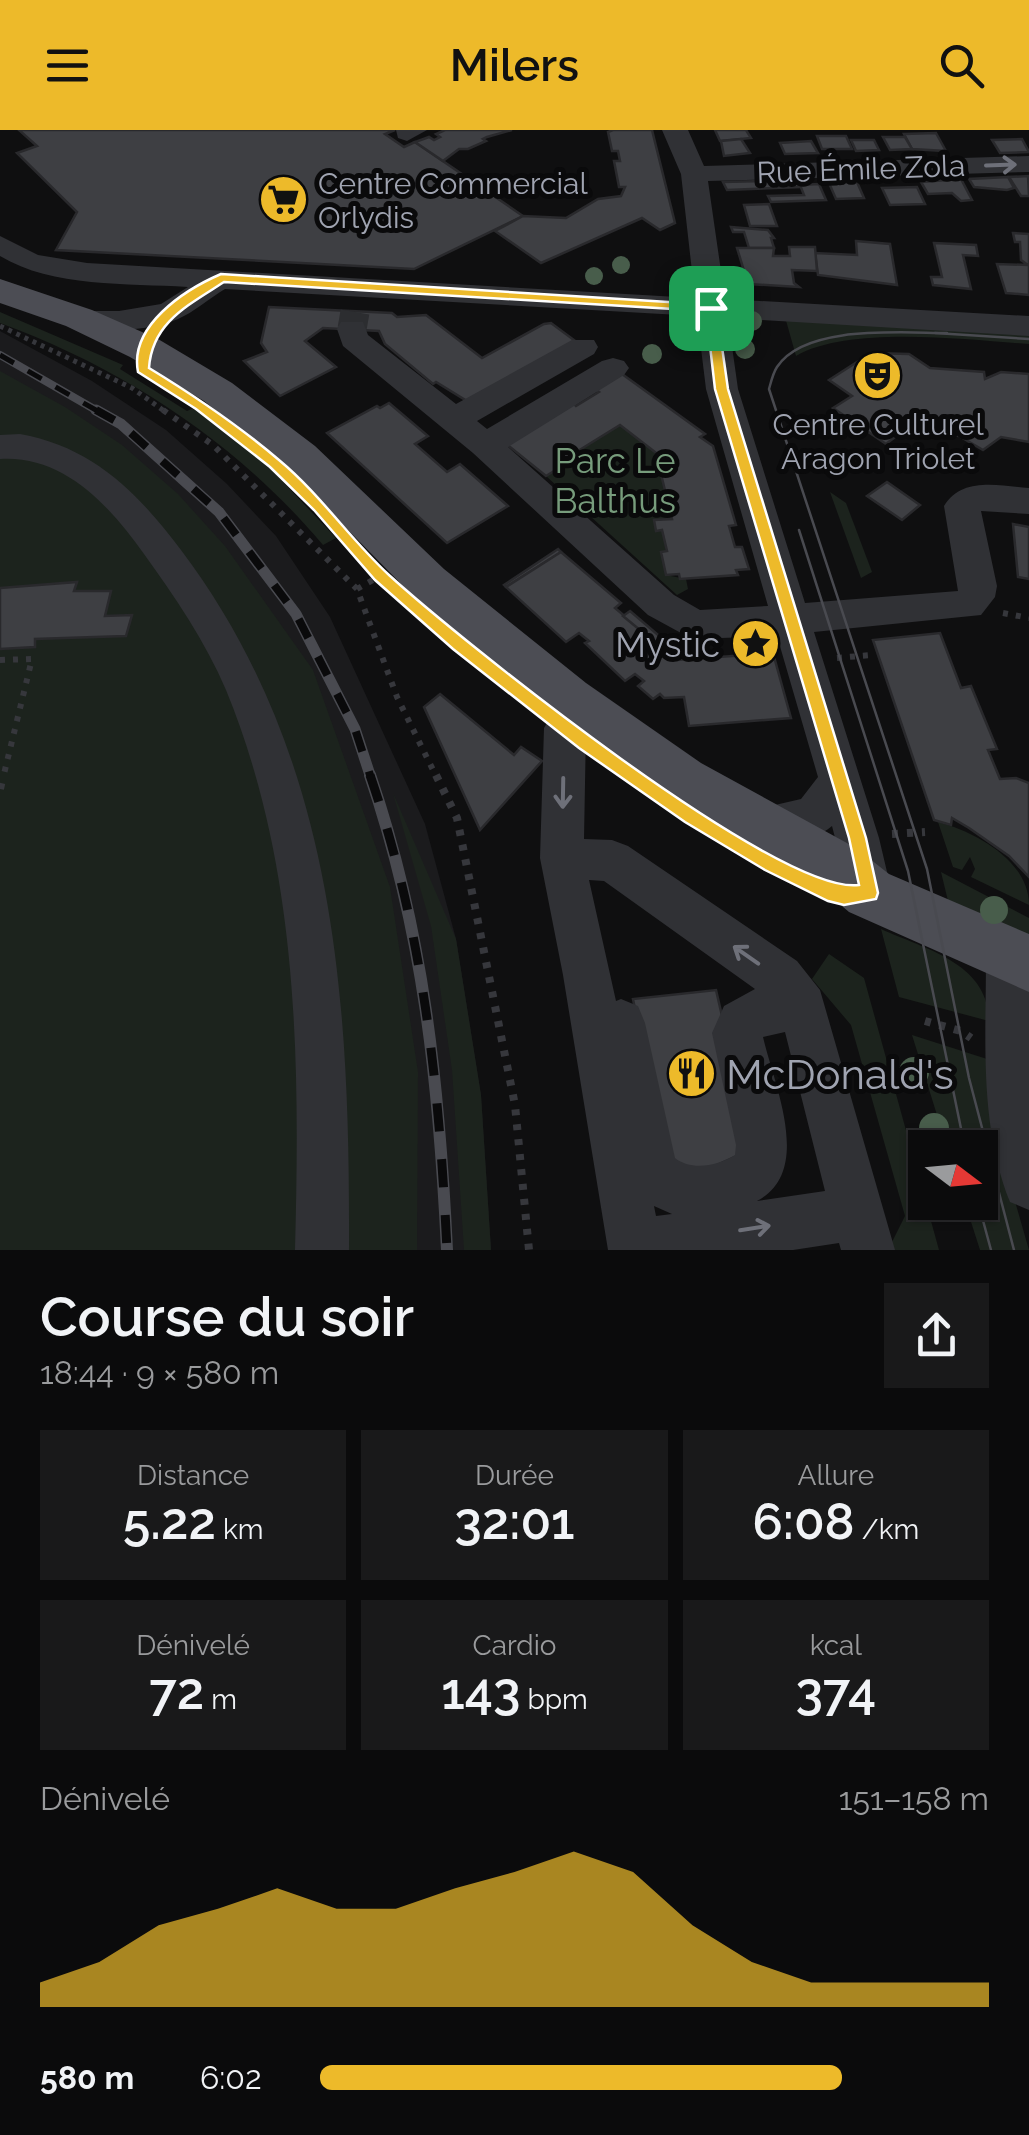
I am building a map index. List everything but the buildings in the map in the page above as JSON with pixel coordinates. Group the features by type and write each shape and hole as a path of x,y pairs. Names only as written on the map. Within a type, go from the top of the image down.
{"main road":[{"path":"0,290 156,348 300,456 428,582 568,698 682,779 836,866 869,893 1023,969"},
{"path":"0,308 70,334 156,348 201,406 319,506 369,583 692,816 828,892 844,896 869,893"}],"street":[{"path":"674,130 694,174 722,389 840,781 869,893"},
{"name":"Rue Émile Zola","path":"694,174 1029,164"},
{"path":"0,244 30,262 62,270 266,281 357,309 542,296 1029,326"},
{"path":"156,348 221,278"},
{"path":"156,348 164,349 165,340 178,322 218,295 266,281"},
{"path":"357,309 354,339 484,445 678,618 709,626 968,605 976,598 978,586 962,506 975,497 1029,501"},
{"path":"454,420 583,347"},
{"path":"484,445 613,368"},
{"path":"0,447 13,444 89,471 126,506 176,564 207,611 263,726 286,796 307,898 322,1017 322,1250"},
{"path":"562,858 612,861 780,978 803,1007 863,1231 634,1246 587,975 562,858 565,728"},
{"path":"764,825 813,817 840,781"},
{"path":"1023,969 1012,1102 1029,1183"},
{"path":"587,975 620,1019 652,1172 663,1187 685,1193 743,1184 759,1169 762,1146 737,1032 741,1022 756,1010 803,1007"}],"path":[{"path":"0,326 132,388 213,445 369,583 398,697 457,818 515,1105 529,1250"},
{"path":"1004,613 1029,618"},
{"path":"831,660 870,655"},
{"path":"0,660 32,659 0,788"},
{"path":"886,836 925,832"},
{"path":"926,1021 961,1031 972,1039"}],"shaded area":[{"path":"0,331 92,381 166,430 227,484 276,536 330,617 425,824 456,939 481,1095 491,1250 363,1250 0,373"}],"green space":[{"path":"0,312 123,365 120,369 187,411 194,408 269,467 336,538 323,545 254,474 176,413 91,363 0,323"},
{"path":"785,317 1029,332 1029,344 877,338 819,346 796,356"},
{"path":"0,371 122,445 178,494 225,546 313,670 390,887 418,1072 417,1250 0,1250"},
{"name":"Parc Le Balthus","path":"620,425 664,459 658,463 672,519 654,521 656,530 662,530 667,551 661,552 666,575 686,579 688,589 677,595 546,476"},
{"path":"830,492 846,503 872,572 861,578"},
{"path":"393,793 456,939 481,1095 491,1250 464,1250 452,1070 431,926"},
{"path":"938,822 968,833 998,851 1020,875 1029,905 971,877 975,869 970,857 962,870 953,867"},
{"path":"941,872 1029,918 1029,937 948,901"},
{"path":"881,929 935,952 967,972 986,1001 989,1021 899,997"},
{"path":"829,954 864,978 908,1138 908,1220 931,1220 939,1250 888,1250 905,1216 851,1025 812,979"},
{"path":"912,1035 987,1059 997,1130 942,1130"},
{"path":"998,1135 1029,1250 980,1250 970,1220 998,1220"}],"tunnel":[{"path":"352,329 355,312"}],"tram line":[{"path":"947,333 881,332 831,337 790,353 777,367 769,389 927,869 969,1078 1014,1250"},
{"path":"935,333 1029,339"},
{"path":"799,530 908,871 961,1130"},
{"path":"983,1220 991,1250"}],"railway":[{"path":"0,355 101,413"},
{"path":"96,410 121,424 219,512 296,614 355,729 371,778"},
{"path":"370,775 404,893 426,1010 447,1250"}],"place":[{"name":"Centre Commercial Orlydis","path":"283,200"},
{"name":"Centre Culturel Aragon Triolet","path":"878,375"},
{"name":"Mystic","path":"755,644"},
{"name":"McDonald's","path":"691,1074"}],"route":[{"path":"221,278 711,308 722,389 858,838 869,893 844,896 828,892 772,864 692,816 585,742 459,645 380,576 319,506 244,438 182,392 143,369 142,362 148,338 169,312 221,278"}]}
